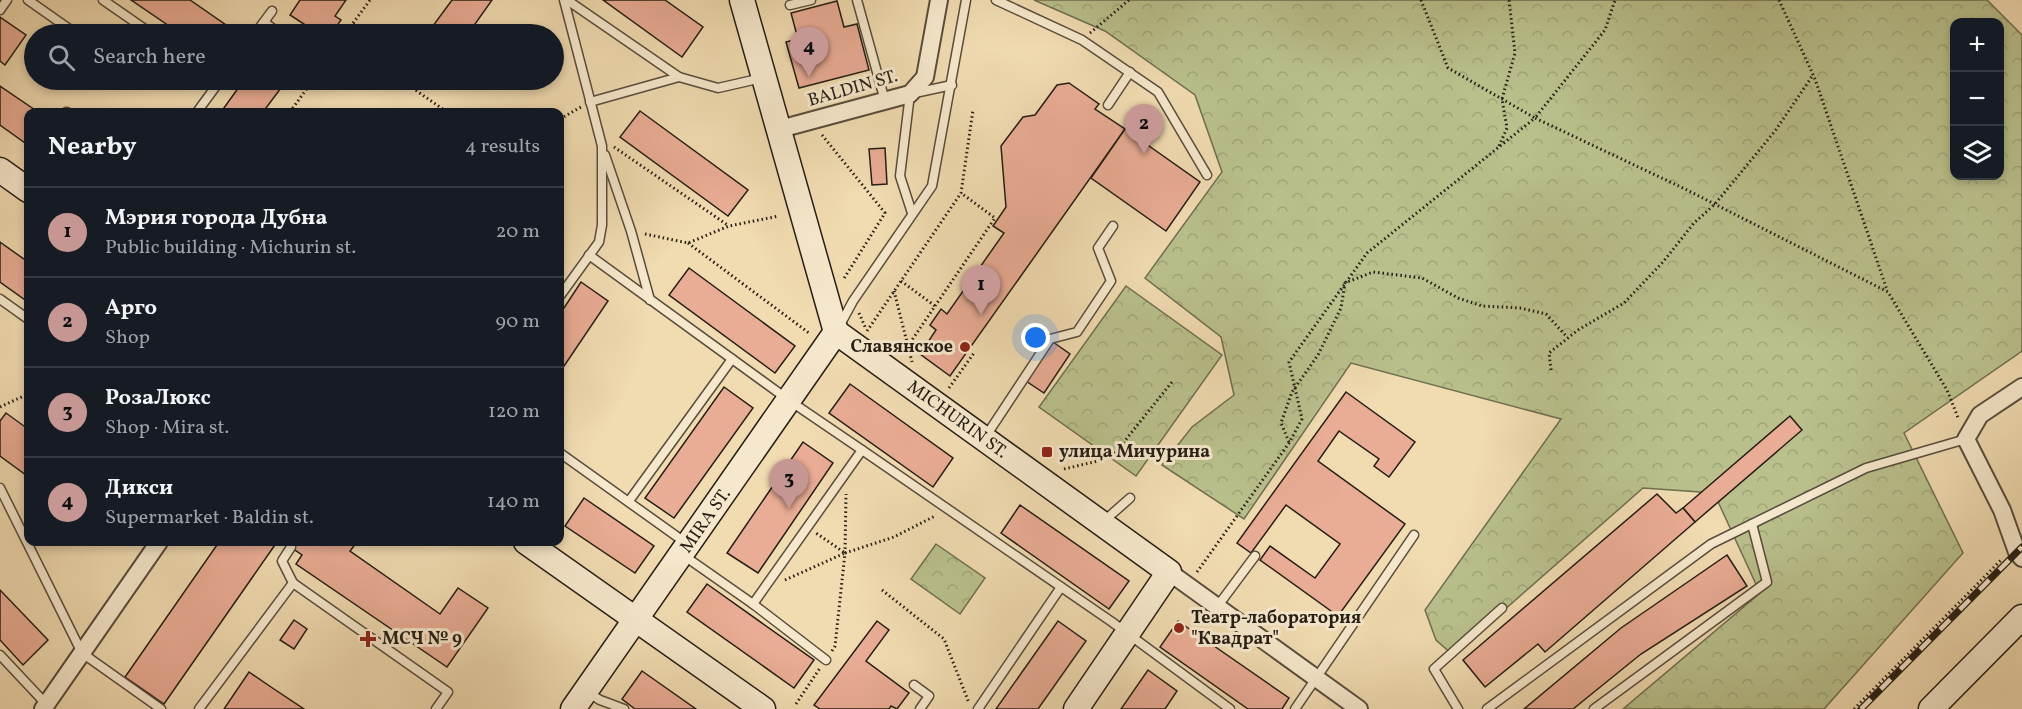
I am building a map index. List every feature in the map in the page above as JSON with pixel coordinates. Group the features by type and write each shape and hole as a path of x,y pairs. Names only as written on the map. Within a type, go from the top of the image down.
{"street":[{"path":"742,0 837,332"},
{"name":"BALDIN ST.","path":"780,129 910,94 925,77 939,0"},
{"path":"0,170 24,185"},
{"name":"MIRA ST.","path":"580,700 837,332"},
{"name":"MICHURIN ST.","path":"837,332 1357,709"},
{"path":"2019,555 2002,510 1966,439 1980,415 2022,387"},
{"path":"44,707 156,546"},
{"path":"532,546 763,709"},
{"path":"1076,709 1128,634 1178,579"},
{"path":"1931,709 2022,616"}],"lane":[{"path":"0,10 7,0"},
{"path":"28,0 62,24"},
{"path":"103,0 138,24"},
{"path":"565,0 679,77 718,88 765,77"},
{"path":"565,0 602,146 631,231 650,300"},
{"path":"790,5 811,0"},
{"path":"857,0 885,101"},
{"path":"837,332 853,301 932,186 966,0"},
{"path":"996,0 1082,40 1158,92 1207,175"},
{"path":"267,24 264,22 272,11"},
{"path":"1108,105 1130,72"},
{"path":"590,102 679,77"},
{"path":"912,213 900,176 910,94 952,85"},
{"path":"200,108 212,90"},
{"path":"564,290 599,242 602,225 602,146"},
{"path":"984,439 1050,339 1077,332 1111,281 1098,248 1113,226"},
{"path":"589,255 790,401 1061,587 1230,709"},
{"path":"0,299 24,316"},
{"path":"629,501 732,359"},
{"path":"1487,709 1711,544 1866,468 1966,439"},
{"path":"753,604 862,450"},
{"path":"564,456 629,501 686,550 826,660"},
{"path":"0,488 24,536"},
{"path":"1101,524 1130,498"},
{"path":"1594,709 1767,582 1752,524"},
{"path":"1295,709 1314,678 1414,535"},
{"path":"29,546 82,653 161,709"},
{"path":"291,547 282,561 293,583 448,692 436,709"},
{"path":"1217,607 1255,556"},
{"path":"199,709 293,583"},
{"path":"978,709 1061,587"},
{"path":"1458,709 1434,669 1502,608"},
{"path":"0,655 44,707"},
{"path":"914,685 929,696 920,709"},
{"path":"580,700 600,700 624,709"}],"path":[{"path":"353,24 370,0"},
{"path":"1082,40 1129,0"},
{"path":"1422,0 1448,68 1535,118 1715,204 1888,292"},
{"path":"1498,149 1507,128 1502,99 1515,53 1509,0"},
{"path":"1178,579 1289,443 1302,420 1293,390 1289,362 1366,254 1535,118 1605,30 1615,0"},
{"path":"1779,0 1813,75 1888,292 1947,390 1966,439"},
{"path":"1551,370 1550,353 1567,337 1624,303 1663,262 1694,223 1715,204 1775,131 1813,75"},
{"path":"293,108 306,90"},
{"path":"415,90 441,108"},
{"path":"564,118 590,102"},
{"path":"819,132 885,213 843,279 867,331 961,193 973,110"},
{"path":"602,146 617,148 729,226"},
{"path":"908,346 995,218 961,193"},
{"path":"688,243 729,226 779,216"},
{"path":"631,231 688,243 809,333"},
{"path":"1345,283 1373,272 1422,278 1458,298 1482,306 1520,308 1546,314 1567,337"},
{"path":"901,281 935,306"},
{"path":"1289,443 1281,423 1293,390 1318,355 1341,308 1345,283"},
{"path":"894,291 912,363"},
{"path":"949,388 974,352"},
{"path":"1064,469 1111,458 1172,382"},
{"path":"0,407 24,396"},
{"path":"796,704 835,646 845,553 847,470"},
{"path":"763,591 845,553 894,537 948,509"},
{"path":"807,526 845,553"},
{"path":"1854,709 2004,557 2019,555"},
{"path":"882,590 944,639 971,709"}],"green space":[{"path":"1034,0 1987,0 2022,35 2022,351 1904,433 1963,553 1824,709 1623,709 1760,593 1714,493 1643,488 1453,655 1436,640 1425,610 1561,419 1351,363 1244,519 1162,465 1192,427 1234,395 1221,337 1145,278 1222,172 1195,95 1105,31"},
{"path":"1126,286 1222,355 1136,476 1039,407"},
{"path":"936,544 985,578 960,614 911,579"}],"building":[{"path":"131,0 190,0 225,24 166,24"},
{"path":"300,0 346,0 335,16 341,20 338,24 304,24 290,15"},
{"path":"452,0 492,0 475,24 434,24"},
{"path":"603,0 665,0 703,27 682,57"},
{"path":"837,1 844,27 857,24 869,70 799,88 786,42 798,39 791,13"},
{"path":"0,17 24,34 24,38 5,65 0,61"},
{"path":"1069,83 1099,104 1095,109 1125,129 950,376 920,354 936,330 930,325 941,309 947,314 1004,233 993,226 1006,207 1001,146 1023,117 1035,115 1057,85"},
{"path":"0,86 32,108 24,108 24,142 0,125"},
{"path":"237,90 280,90 266,108 224,108"},
{"path":"640,111 748,190 728,216 620,137"},
{"path":"1125,129 1200,182 1166,231 1091,178"},
{"path":"885,148 887,184 872,185 869,149"},
{"path":"0,242 24,259 24,299 0,282"},
{"path":"689,268 795,346 775,373 669,295"},
{"path":"581,282 608,301 564,366 564,308"},
{"path":"1053,342 1070,354 1044,393 1026,381"},
{"path":"850,384 953,458 933,487 829,413"},
{"path":"724,387 753,408 674,518 645,498"},
{"path":"1346,392 1415,442 1389,477 1374,466 1379,459 1339,431 1318,461 1405,524 1338,616 1260,560 1270,546 1315,578 1340,544 1286,505 1251,553 1237,543"},
{"path":"6,413 24,426 24,474 0,456 0,421"},
{"path":"1790,416 1802,430 1695,522 1683,508"},
{"path":"803,442 833,463 758,573 727,553"},
{"path":"1657,494 1676,513 1683,508 1695,522 1545,652 1538,644 1485,687 1463,660"},
{"path":"584,498 654,546 635,573 565,526"},
{"path":"1020,505 1129,581 1109,609 1001,533"},
{"path":"216,546 274,546 164,704 125,677"},
{"path":"289,546 354,546 350,551 440,614 458,588 488,608 447,667 296,564 302,555"},
{"path":"1727,555 1747,586 1641,654 1573,709 1524,709 1621,628"},
{"path":"707,584 814,660 794,688 687,612"},
{"path":"0,590 48,640 23,665 0,640"},
{"path":"294,620 307,629 294,649 280,640"},
{"path":"877,621 889,630 866,661 909,693 897,709 891,706 889,709 820,709 814,705"},
{"path":"1058,621 1086,641 1038,709 996,709"},
{"path":"1178,621 1289,698 1282,709 1248,709 1160,647"},
{"path":"1148,670 1177,691 1165,709 1121,709"},
{"path":"642,671 696,709 635,709 622,699"},
{"path":"249,672 271,687 304,709 224,709"}],"railway":[{"path":"1861,709 2022,547"}],"place":[{"name":"Дикси","path":"809,77"},
{"name":"Арго","path":"1144,154"},
{"name":"Мэрия города Дубна","path":"981,315"},
{"name":"Славянское","path":"965,347"},
{"name":"улица Мичурина","path":"1047,452"},
{"name":"РозаЛюкс","path":"789,509"},
{"name":"Театр-лаборатория \"Квадрат\"","path":"1179,628"},
{"name":"МСЧ № 9","path":"368,639"}]}
